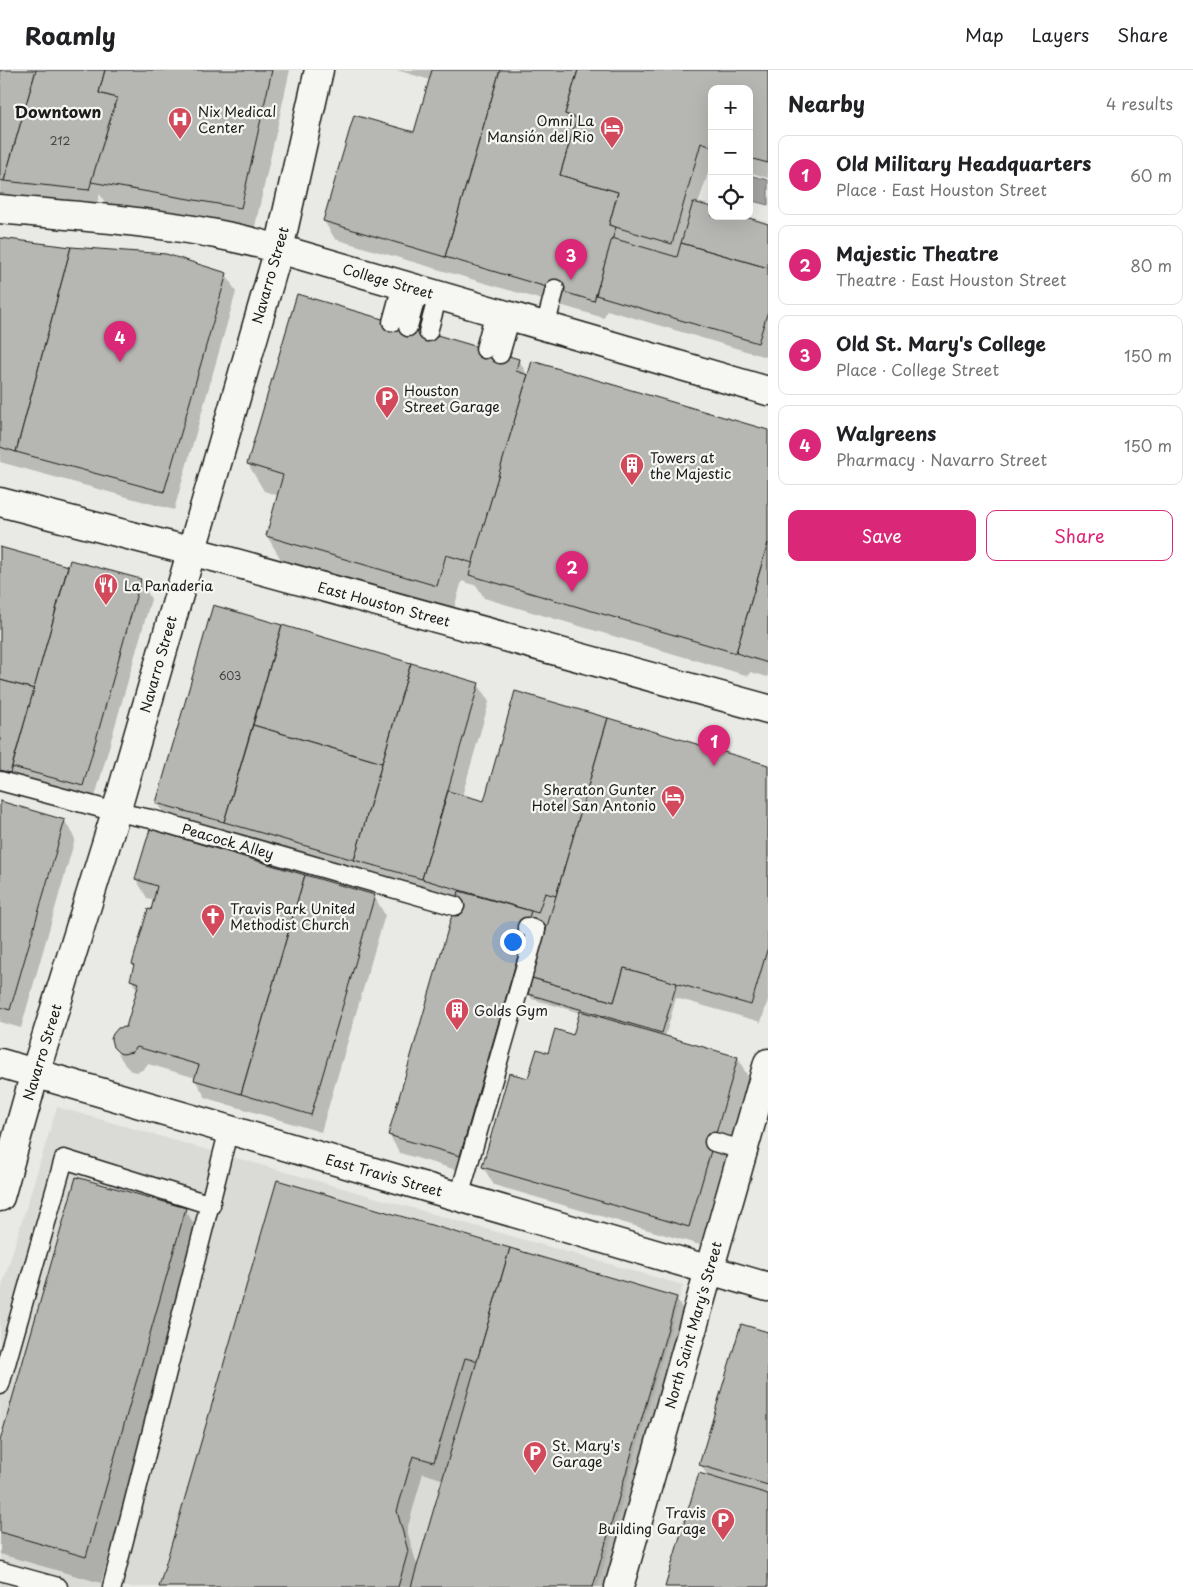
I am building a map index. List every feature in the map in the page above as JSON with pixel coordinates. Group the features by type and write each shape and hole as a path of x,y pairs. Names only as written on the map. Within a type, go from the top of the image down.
{"main road":[{"name":"Navarro Street","path":"0,1197 35,1073 116,812 278,248 318,70"},
{"name":"College Street","path":"0,208 159,225 216,234 278,248 768,391"},
{"name":"East Houston Street","path":"0,502 191,551 768,709"},
{"name":"East Travis Street","path":"0,1063 768,1288"},
{"name":"North Saint Mary's Street","path":"619,1587 768,1063"}],"lane":[{"path":"545,327 555,289"},
{"path":"400,324 420,290"},
{"path":"420,290 428,332"},
{"path":"492,351 503,314"},
{"name":"Peacock Alley","path":"0,781 116,812 151,819 454,906"},
{"path":"460,1197 531,928"},
{"path":"112,1587 229,1129"},
{"path":"714,1142 743,1150"},
{"path":"0,1385 64,1160 211,1205"},
{"path":"0,1571 58,1587"}],"shaded area":[{"path":"753,176 768,180 768,205 753,201"},
{"path":"57,1107 683,1285 598,1587 0,1587 0,1293"}],"building":[{"path":"0,70 36,70 4,181 0,180"},
{"path":"36,70 105,70 99,93 117,98 89,190 4,181"},
{"name":"Nix Medical Center","path":"105,70 272,70 241,208 91,182 117,98 99,93"},
{"path":"432,70 500,70 445,257 323,221 354,115 414,132"},
{"path":"500,70 578,70 565,114 577,118 560,175 618,192 609,225 616,227 594,301 445,257"},
{"path":"578,70 768,70 768,163 753,159 753,85 708,85 708,146 701,143 672,244 609,225 618,192 560,175 577,118 565,114"},
{"path":"693,202 708,206 708,220 753,219 768,224 768,268 681,243"},
{"path":"0,238 71,247 16,452 0,447"},
{"path":"612,238 677,257 681,243 768,268 768,311 758,343 596,295"},
{"path":"71,247 166,254 227,273 164,492 16,452"},
{"name":"Houston Street Garage","path":"297,294 519,359 516,371 528,375 473,563 446,555 437,586 266,536 283,475 247,464"},
{"name":"Towers at the Majestic","path":"532,361 768,430 768,543 736,653 469,575"},
{"path":"768,543 768,663 736,653"},
{"path":"0,547 68,566 34,689 0,680"},
{"path":"70,560 141,579 83,786 12,767"},
{"path":"213,605 282,625 224,822 156,803"},
{"path":"282,625 411,663 382,763 253,725"},
{"path":"411,663 479,683 422,879 354,860"},
{"path":"0,680 34,689 10,773 0,770"},
{"path":"515,691 608,718 556,896 545,893 538,913 422,879 448,791 484,801"},
{"name":"Sheraton Gunter Hotel San Antonio","path":"608,718 768,765 768,947 751,1005 624,968 614,1002 532,978"},
{"path":"253,725 382,763 354,860 224,822"},
{"path":"0,801 65,820 10,1010 0,1007"},
{"name":"Travis Park United Methodist Church","path":"150,829 305,875 241,1094 194,1080 199,1065 137,1047 132,1052 123,1054 113,1047 111,1039 113,1034 118,1028 126,1027 139,983 130,980 134,965 132,964 148,909 151,910 157,886 135,879"},
{"path":"305,875 375,895 311,1115 241,1094"},
{"name":"Golds Gym","path":"459,891 531,911 460,1156 388,1135"},
{"path":"624,968 677,983 662,1033 528,994 532,978 614,1002"},
{"path":"580,1011 738,1057 689,1227 482,1167 509,1073 528,1078 537,1049 548,1053 555,1029 573,1035"},
{"path":"76,1177 186,1208 86,1557 0,1532 0,1441"},
{"path":"277,1180 510,1248 477,1361 465,1358 434,1462 413,1456 397,1511 408,1551 398,1587 159,1587"},
{"name":"St. Mary's Garage","path":"510,1248 677,1297 593,1587 411,1587"},
{"path":"741,1324 768,1332 768,1485 699,1465"},
{"name":"Travis Building Garage","path":"699,1473 768,1494 768,1587 665,1587"}],"place":[{"name":"Nix Medical Center","path":"180,140"},
{"name":"Omni La Mansión del Rio","path":"612,149"},
{"name":"Old St. Mary's College","path":"571,280"},
{"name":"Walgreens","path":"120,362"},
{"name":"Houston Street Garage","path":"387,419"},
{"name":"Towers at the Majestic","path":"632,486"},
{"name":"Majestic Theatre","path":"572,592"},
{"name":"La Panaderia","path":"106,606"},
{"name":"Old Military Headquarters","path":"714,766"},
{"name":"Sheraton Gunter Hotel San Antonio","path":"673,818"},
{"name":"Travis Park United Methodist Church","path":"213,937"},
{"name":"Golds Gym","path":"457,1031"},
{"name":"St. Mary's Garage","path":"535,1474"},
{"name":"Travis Building Garage","path":"723,1541"}],"district":[{"name":"Downtown","path":"58,111"}]}
